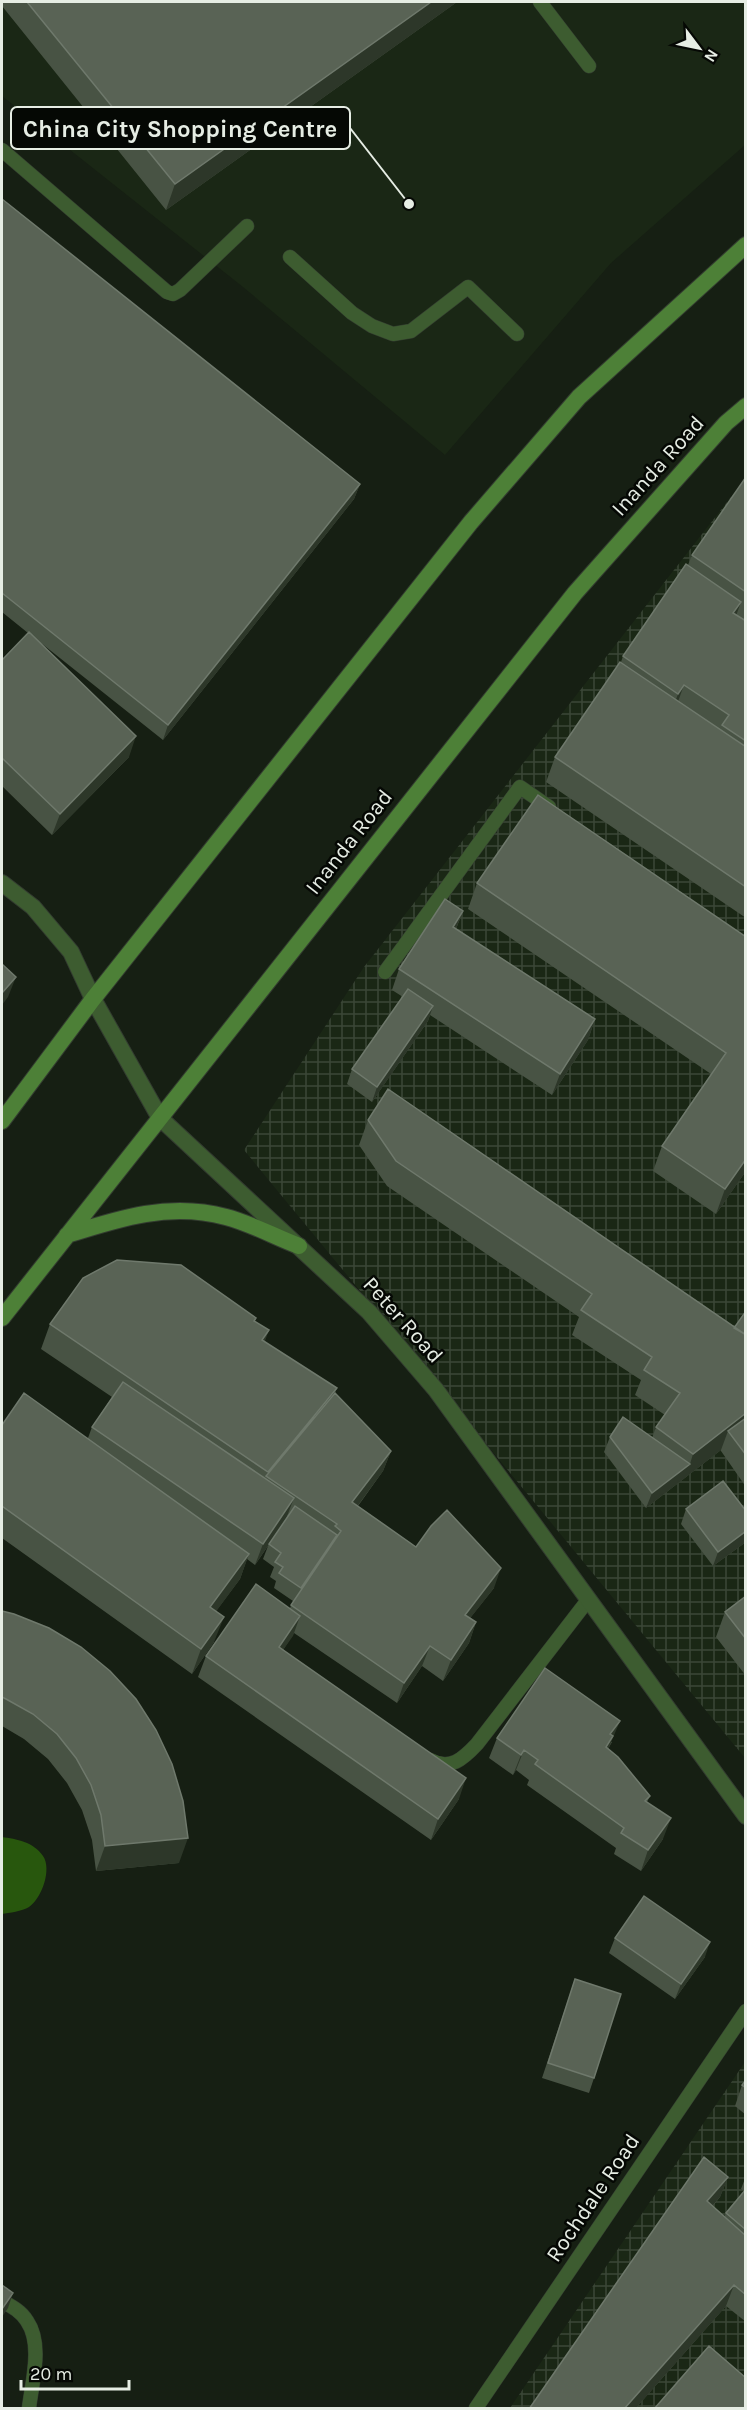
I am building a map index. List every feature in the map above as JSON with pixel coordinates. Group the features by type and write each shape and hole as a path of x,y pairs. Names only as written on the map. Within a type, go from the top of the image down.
{"main road":[{"path":"2,1121 93,999 471,522 579,397 746,245"},
{"name":"Inanda Road","path":"2,1318 575,593 726,423 746,406"},
{"path":"67,1235 131,1215 178,1210 226,1217 299,1246"}],"street":[{"name":"Peter Road","path":"2,883 33,908 71,952 93,999 160,1118 369,1312 436,1390 746,1816"}],"lane":[{"path":"540,2 589,66"},
{"path":"2,150 167,292 173,294 247,226"},
{"path":"290,257 352,313 372,326 393,334 411,331 468,287 517,334"},
{"path":"385,972 520,788 560,814"},
{"path":"419,1753 440,1766 451,1764 465,1757 588,1600"},
{"name":"Rochdale Road","path":"476,2409 746,2011"},
{"path":"2,2301 20,2313 33,2333 35,2344 29,2409"}],"shaded area":[{"path":"2,2 745,2 745,145 611,263 445,455 243,287 2,96"},
{"path":"745,479 745,1758 244,1150 364,967"},
{"path":"2,1837 19,1840 35,1847 46,1862 46,1875 42,1890 34,1903 23,1910 2,1914"},
{"path":"745,2062 745,2408 510,2408"}],"building":[{"path":"27,2 431,2 175,184"},
{"path":"2,199 360,484 168,725 2,593"},
{"path":"746,477 746,592 692,555"},
{"path":"686,564 741,602 733,613 746,621 746,741 722,725 729,715 684,685 678,694 623,656"},
{"path":"29,632 136,736 60,814 2,758 2,660"},
{"path":"620,662 746,747 746,887 555,757"},
{"path":"538,795 746,937 746,1159 725,1189 662,1146 726,1053 477,883"},
{"path":"445,899 463,911 453,927 595,1019 560,1074 399,969"},
{"path":"2,964 16,977 2,993"},
{"path":"408,989 433,1006 377,1087 352,1069"},
{"path":"388,1089 746,1335 746,1413 693,1454 656,1427 680,1393 644,1370 652,1357 581,1310 592,1294 396,1161 368,1120"},
{"path":"117,1260 181,1265 256,1318 254,1321 269,1330 262,1340 337,1388 268,1472 50,1324 83,1278"},
{"path":"746,1311 746,1335 734,1328"},
{"path":"123,1382 294,1498 263,1544 92,1427"},
{"path":"24,1393 249,1554 210,1607 224,1617 201,1649 2,1506 2,1425"},
{"path":"335,1393 391,1451 352,1502 416,1547 431,1526 447,1510 501,1568 465,1615 476,1622 451,1660 430,1646 404,1683 291,1605 341,1531 335,1526 337,1524 266,1476"},
{"path":"623,1417 690,1464 652,1493 610,1437"},
{"path":"746,1418 746,1455 728,1431"},
{"path":"723,1481 746,1511 746,1531 718,1552 686,1509"},
{"path":"295,1506 337,1535 301,1588 279,1573 283,1567 275,1562 281,1553 269,1544"},
{"path":"256,1584 300,1616 279,1647 466,1778 438,1819 206,1656"},
{"path":"746,1596 746,1639 725,1612"},
{"path":"2,1611 49,1628 81,1647 110,1671 136,1699 156,1730 172,1764 183,1801 188,1838 105,1846 101,1815 91,1785 76,1758 57,1734 33,1714 2,1697"},
{"path":"545,1668 620,1721 610,1734 613,1736 606,1747 618,1757 650,1796 645,1801 671,1818 648,1850 621,1833 624,1828 535,1764 538,1760 524,1750 521,1755 497,1738"},
{"path":"644,1896 710,1942 681,1984 615,1938"},
{"path":"575,1979 621,1994 594,2078 548,2063"},
{"path":"704,2157 728,2177 707,2201 746,2236 746,2295 734,2285 624,2409 529,2409"},
{"path":"746,2189 746,2230 726,2213"},
{"path":"2,2285 13,2293 2,2309"},
{"path":"709,2346 746,2378 746,2409 654,2409"}],"place":[{"name":"China City Shopping Centre","path":"409,204"}]}
